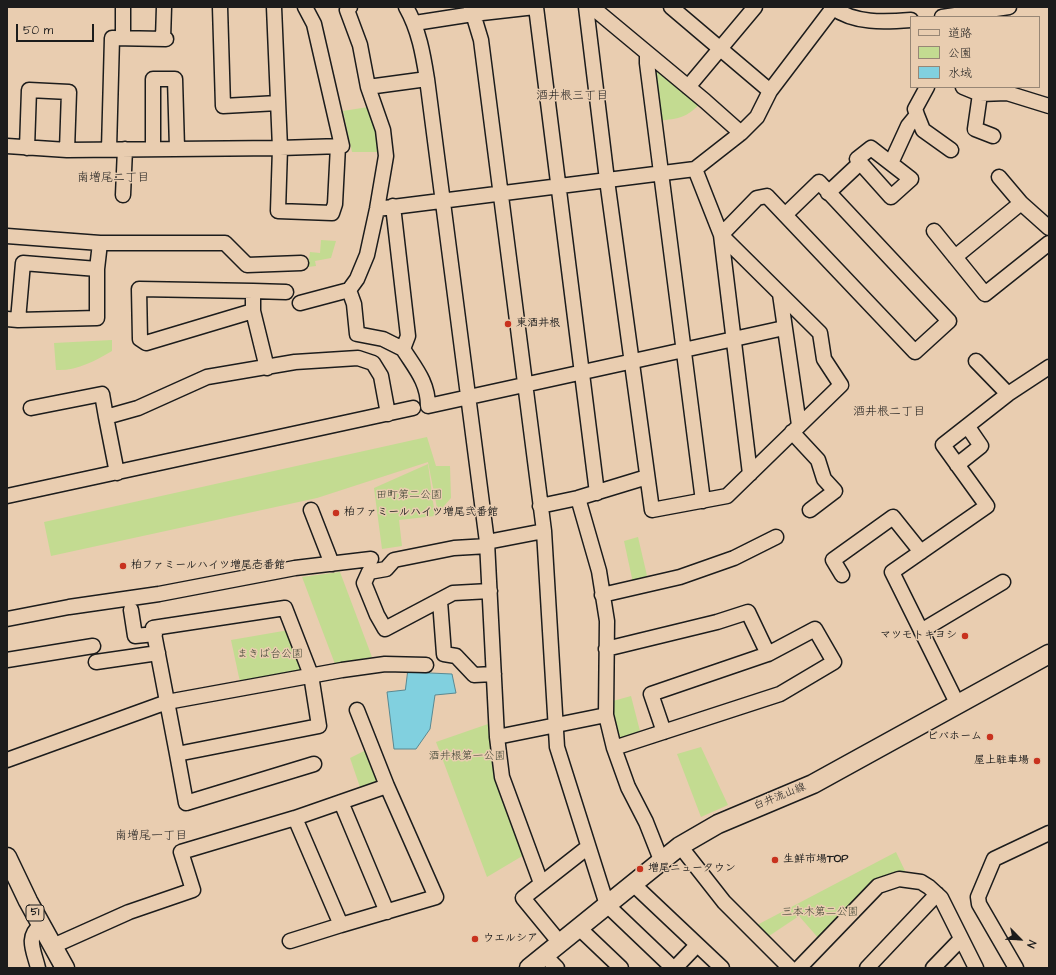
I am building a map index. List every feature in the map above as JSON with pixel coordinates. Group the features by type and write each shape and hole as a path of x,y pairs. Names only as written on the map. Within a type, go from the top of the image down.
{"main road":[{"name":"白井流山線","path":"529,968 551,962 560,943 632,883 680,846 718,824 812,784 957,704 1047,658"},
{"name":"51","path":"7,857 41,925 65,968"}],"street":[{"path":"122,38 123,7"},
{"path":"109,149 112,38 165,39 164,7"},
{"path":"220,7 223,106 278,103"},
{"path":"274,7 280,148 278,211 332,213 335,204 338,146"},
{"path":"7,146 67,150 125,150 153,148 280,148 342,146 314,24 305,7"},
{"path":"300,303 349,290 357,279 367,255 386,156 383,130 368,87 360,45 347,10 350,7"},
{"path":"406,7 415,24 422,50 427,80 487,544 497,737 502,777 541,883"},
{"path":"415,24 472,10 535,7 596,493"},
{"path":"586,7 607,180 652,510 727,496 842,385 824,359 820,333 721,235"},
{"path":"592,7 688,87 741,134"},
{"path":"671,7 770,91"},
{"path":"688,87 721,50 755,7"},
{"path":"963,16 1009,7"},
{"path":"377,209 695,169 741,134 757,117 770,91 832,8 853,18 866,20 910,20"},
{"path":"472,10 481,40 544,531 557,747 607,905 674,968 697,945"},
{"path":"647,53 660,173 703,501"},
{"path":"153,148 153,79 175,79 177,148"},
{"path":"368,87 427,80"},
{"path":"926,88 915,109 917,115 923,130 951,150"},
{"path":"965,88 980,94 1007,93 1049,106"},
{"path":"27,148 29,90 69,92 67,150"},
{"path":"980,94 975,129 993,136"},
{"path":"891,163 908,126 917,115"},
{"path":"871,148 911,179 892,197 860,163 857,159 871,148"},
{"path":"123,195 125,150"},
{"path":"828,193 860,163"},
{"path":"695,169 721,235 750,474"},
{"path":"999,177 1021,203 1049,228"},
{"path":"721,235 757,198 767,196 786,214 915,352 948,321 819,182 786,214"},
{"path":"955,257 1021,203"},
{"path":"393,206 408,336 403,349"},
{"path":"934,231 985,294 1049,243"},
{"path":"7,236 100,243 225,243 247,265 301,263"},
{"path":"97,269 23,264 12,320 96,318 97,269 100,243"},
{"path":"253,311 146,343 140,339 139,289 286,292"},
{"path":"349,290 354,304 357,334 383,339 403,349 428,391 428,406 784,328"},
{"path":"253,291 253,311 267,368"},
{"path":"780,294 795,429 818,460 824,479 834,491 810,510"},
{"path":"106,417 138,408 207,378 295,362 358,358 373,363 381,376 388,414"},
{"path":"976,361 1008,394"},
{"path":"957,704 892,572 987,506 943,446 1008,394 1049,367"},
{"path":"31,408 102,394 117,473"},
{"path":"7,496 413,408"},
{"path":"957,465 981,446 968,427"},
{"path":"540,506 578,498 648,478"},
{"path":"578,498 594,548 607,622 606,714 614,748 628,787 646,822 662,860"},
{"path":"311,510 332,564"},
{"path":"842,575 833,560 893,517 921,552"},
{"path":"490,591 453,593 385,629 377,615 364,583 370,572 386,569 394,560 454,548 487,544 544,531"},
{"path":"602,594 680,577 734,558 776,537"},
{"path":"7,619 68,607 159,594 309,562 332,564 371,559"},
{"path":"921,631 1003,582"},
{"path":"440,600 444,654 456,656 474,675 494,674"},
{"path":"177,754 319,726 311,675 285,608 154,628 158,653 186,803 314,764"},
{"path":"131,610 135,636 155,634"},
{"path":"606,649 717,622 748,612 768,654"},
{"path":"614,748 664,732 780,694 834,662 815,629 768,654 650,694 664,732"},
{"path":"7,660 93,646"},
{"path":"96,662 158,653"},
{"path":"7,760 167,702 311,675 385,664 430,664"},
{"path":"290,941 436,897 387,786 357,710"},
{"path":"497,737 606,714"},
{"path":"53,946 129,912 193,890 182,852 295,818 387,786"},
{"path":"341,802 387,912"},
{"path":"295,818 341,925"},
{"path":"1016,968 979,904 978,897 994,860 1049,833"},
{"path":"680,846 724,902 790,968"},
{"path":"560,943 523,898 588,847"},
{"path":"799,968 878,886 899,879 914,880 929,887 937,894 944,903 976,968"},
{"path":"632,883 722,968"},
{"path":"867,968 937,894"},
{"path":"38,968 31,937 34,930 41,925"},
{"path":"579,928 621,968"},
{"path":"934,968 961,939"}],"green space":[{"path":"654,63 702,102 691,112 682,117 658,121"},
{"path":"368,107 378,132 379,152 352,152 343,111"},
{"path":"321,240 336,241 331,258 315,261 316,266 308,267 310,252 320,253"},
{"path":"112,340 112,351 86,365 71,369 56,370 54,343"},
{"path":"427,437 436,466 450,466 451,498 438,513 428,462 317,498 51,556 44,522"},
{"name":"田町第二公園","path":"428,464 435,516 399,520 402,546 382,549 374,488"},
{"path":"638,537 648,580 633,583 624,541"},
{"path":"340,572 372,657 335,664 302,577"},
{"name":"まきば台公園","path":"289,630 303,667 301,671 240,682 231,640"},
{"path":"631,696 641,735 624,740 619,737 613,714 613,701"},
{"name":"酒井根第一公園","path":"488,724 494,776 524,855 487,877 436,742"},
{"path":"701,747 728,805 701,817 677,754"},
{"path":"368,749 381,780 378,785 361,790 350,758"},
{"name":"三本木第二公園","path":"896,852 907,875 898,875 820,940 799,916 766,938 757,925"}],"water":[{"path":"408,672 452,674 456,693 435,695 430,729 416,749 394,749 387,692 405,690"}],"place":[{"name":"東酒井根","path":"508,324"},
{"name":"柏ファミールハイツ増尾弐番館","path":"336,513"},
{"name":"柏ファミールハイツ増尾壱番館","path":"123,566"},
{"name":"マツモトキヨシ","path":"965,636"},
{"name":"ビバホーム","path":"990,737"},
{"name":"屋上駐車場","path":"1037,761"},
{"name":"生鮮市場TOP","path":"775,860"},
{"name":"増尾ニュータウン","path":"640,869"},
{"name":"ウエルシア","path":"475,939"}],"district":[{"name":"酒井根三丁目","path":"572,96"},
{"name":"南増尾二丁目","path":"113,178"},
{"name":"酒井根二丁目","path":"889,412"},
{"name":"南増尾一丁目","path":"151,836"}]}
